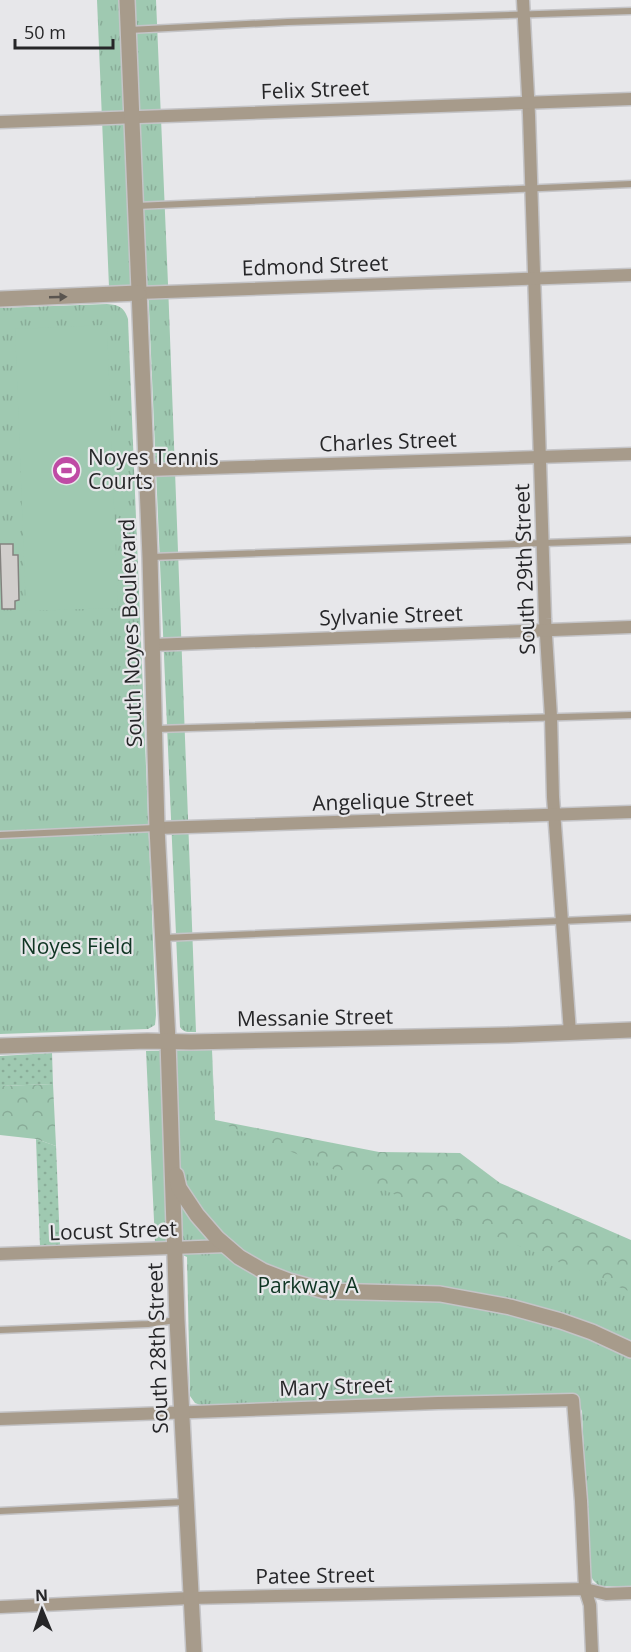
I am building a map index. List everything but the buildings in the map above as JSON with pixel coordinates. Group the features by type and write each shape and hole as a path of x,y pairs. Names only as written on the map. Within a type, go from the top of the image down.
{"street":[{"name":"South Noyes Boulevard","path":"127,0 147,470 157,828 168,1041"},
{"name":"South 29th Street","path":"523,0 546,630 555,815 570,1033"},
{"name":"Felix Street","path":"0,122 631,99"},
{"name":"Edmond Street","path":"0,299 631,275"},
{"name":"Charles Street","path":"147,470 631,454"},
{"name":"Sylvanie Street","path":"152,645 631,627"},
{"name":"Angelique Street","path":"157,828 631,812"},
{"name":"Messanie Street","path":"0,1046 631,1030"},
{"name":"South 28th Street","path":"168,1041 177,1320 194,1652"},
{"path":"172,1160 179,1188 197,1215 226,1246 239,1257 263,1271 325,1291 440,1294 510,1307 582,1328 631,1350"},
{"name":"Locust Street","path":"0,1254 226,1246"},
{"name":"Mary Street","path":"0,1419 573,1400 585,1589"},
{"path":"585,1589 590,1605 592,1652"},
{"name":"Patee Street","path":"0,1607 191,1598 585,1589 606,1594 631,1593"}],"lane":[{"path":"128,30 288,22 631,11"},
{"path":"135,207 631,184"},
{"path":"150,557 631,540"},
{"path":"155,729 631,715"},
{"path":"0,835 157,828"},
{"path":"162,938 631,918"},
{"path":"0,1330 148,1324 177,1320"},
{"path":"0,1511 186,1502"}],"green space":[{"path":"97,0 156,0 196,1032 185,1031 180,1027 148,285 109,287"},
{"name":"Noyes Field","path":"107,304 120,307 128,319 155,1025 148,1029 0,1034 0,308"},
{"name":"Noyes Tennis Courts","path":"107,325 118,608 26,611 15,329"},
{"path":"212,1050 215,1120 379,1152 460,1153 500,1183 631,1240 631,1323 214,1149"},
{"name":"Parkway A","path":"212,1050 214,1120 631,1292 631,1587 599,1586 589,1572 582,1411 578,1404 203,1406 195,1403 190,1396 187,1257 155,1242 146,1051"},
{"path":"52,1053 53,1084 0,1086 0,1056"},
{"path":"53,1084 56,1146 36,1139 0,1135 0,1086"},
{"path":"36,1139 56,1146 60,1245 40,1247"}],"place":[{"name":"Noyes Tennis Courts","path":"67,470"}]}
